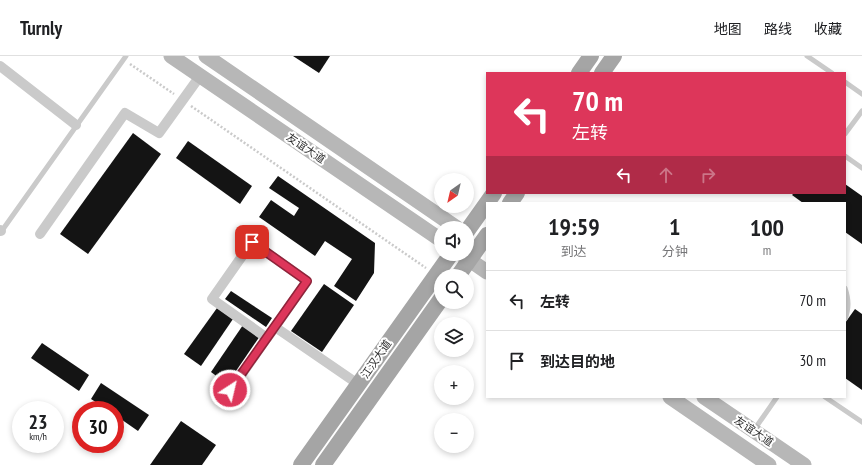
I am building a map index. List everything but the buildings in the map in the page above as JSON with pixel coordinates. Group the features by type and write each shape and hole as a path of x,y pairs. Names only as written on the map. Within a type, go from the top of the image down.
{"main road":[{"name":"友谊大道","path":"171,56 434,235"},
{"name":"友谊大道","path":"206,56 447,221"},
{"path":"580,72 591,56"},
{"path":"603,72 614,56"},
{"path":"474,221 486,204"},
{"path":"474,238 485,242"},
{"path":"474,250 485,242"},
{"name":"江汉大道","path":"301,465 446,261"},
{"path":"471,261 486,271"},
{"name":"江汉大道","path":"323,465 434,309"},
{"name":"友谊大道","path":"671,398 770,465"},
{"name":"友谊大道","path":"705,398 804,465"}],"street":[{"path":"0,66 76,125"},
{"path":"40,234 126,113 159,133 200,76"},
{"path":"230,390 275,327 307,281 252,242 212,299 267,338"},
{"path":"275,327 358,384"}],"lane":[{"path":"808,56 831,72"},
{"path":"0,231 124,58"},
{"path":"846,83 862,94"},
{"path":"846,133 862,110"},
{"path":"846,157 862,168"},
{"path":"846,291 848,297 848,309 846,316"},
{"path":"754,431 776,398"},
{"path":"826,398 862,422"}],"path":[{"path":"124,58 430,271"}],"route":[{"path":"230,390 307,281 252,242"}]}
